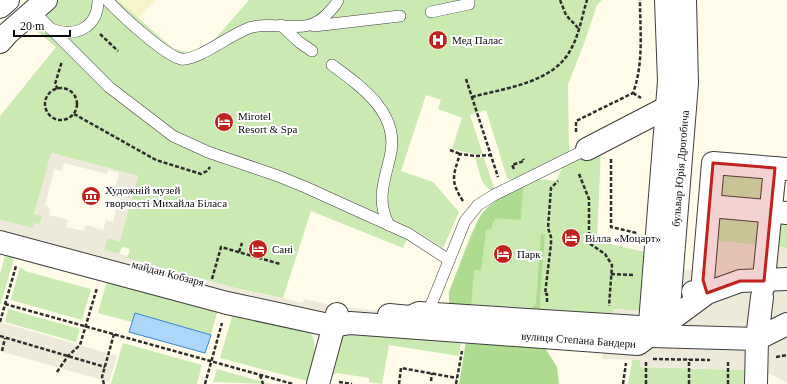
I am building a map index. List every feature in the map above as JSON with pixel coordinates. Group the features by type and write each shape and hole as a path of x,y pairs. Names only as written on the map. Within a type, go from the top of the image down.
{"street":[{"path":"0,7 8,0"},
{"name":"бульвар Юрія Дрогобича","path":"661,331 657,238 668,81 666,0"},
{"name":"бульвар Юрія Дрогобича","path":"661,331 670,291 687,83 684,0"},
{"path":"0,42 40,6"},
{"path":"581,152 666,108"},
{"path":"707,293 703,280 713,163 781,168 779,212 763,288 757,339 756,384"},
{"path":"710,206 779,212"},
{"name":"майдан Кобзаря","path":"0,228 210,284 334,325"},
{"name":"майдан Кобзаря","path":"0,242 228,304 334,325"},
{"path":"661,331 707,293 740,280 763,288 787,279"},
{"path":"670,291 707,293"},
{"name":"вулиця Степана Бандери","path":"334,325 351,312 410,317 419,313 428,312 639,327 661,331"},
{"name":"вулиця Степана Бандери","path":"334,325 350,323 638,344 661,331"},
{"path":"661,331 757,339 787,324"},
{"path":"318,384 334,325"}],"lane":[{"path":"51,29 60,33 70,33 85,27 95,16 98,0"},
{"path":"107,0 170,54 184,59 194,57 243,29 266,25 297,27 311,26 400,16"},
{"path":"311,26 327,15 336,5 338,0"},
{"path":"431,12 469,4 469,0"},
{"path":"40,6 51,29 109,87 135,109 173,136 208,152 278,176 389,225 409,234 449,260"},
{"path":"281,25 299,42 312,51"},
{"path":"332,65 364,89 387,118 392,147 381,196 384,216 389,225"},
{"path":"428,312 465,221 478,205 581,152"}],"path":[{"path":"560,0 566,15 578,28"},
{"path":"472,98 532,80 549,72 561,63 571,49 587,0"},
{"path":"581,152 576,121 632,93 637,80 640,59 640,0"},
{"path":"103,37 118,51"},
{"path":"58,89 56,84 62,58"},
{"path":"466,79 503,191"},
{"path":"58,89 66,89 74,95 77,104 74,114 60,120 56,119 48,112 46,107 48,97 58,89"},
{"path":"74,114 160,162 202,174 207,171"},
{"path":"450,150 460,154 491,156"},
{"path":"460,154 453,176 453,184 471,213"},
{"path":"611,155 611,227 657,238"},
{"path":"512,165 524,161 523,159"},
{"path":"579,174 589,199 589,243 608,257 612,265 609,306 606,314 605,325"},
{"path":"546,307 547,294 545,294 551,237 548,228 551,188 563,177"},
{"path":"239,252 242,242"},
{"path":"210,284 221,247 280,264"},
{"path":"0,322 18,259"},
{"path":"611,274 632,275"},
{"path":"57,372 68,356 80,345 98,282"},
{"path":"5,304 293,384"},
{"path":"205,384 223,318"},
{"path":"104,384 102,380 114,334"},
{"path":"0,336 105,367"},
{"path":"2,351 5,338"},
{"path":"456,384 461,359"},
{"path":"689,359 689,384"},
{"path":"728,360 728,384"},
{"path":"399,384 402,368 457,378"},
{"path":"431,381 432,374"},
{"path":"260,375 263,384"}],"highlighted area":[{"path":"713,163 775,168 764,281 740,281 707,293 703,280"}],"green space":[{"name":"Mirotel Resort & Spa","path":"53,0 117,0 174,49 187,52 195,51 214,40 249,0 602,0 597,5 568,84 569,151 512,180 507,178 486,110 470,115 483,154 474,154 452,149 462,118 438,109 441,100 426,95 401,171 433,182 459,212 443,248 412,228 403,248 311,211 283,298 235,288 127,258 130,249 122,247 119,254 104,250 107,238 119,241 138,176 52,153 34,214 43,216 40,224 32,228 0,220 0,116 56,47 27,23"},
{"path":"117,0 155,0 138,19"},
{"path":"601,148 597,241 646,252 643,311 614,309 613,322 449,303 449,292 470,236 482,213 495,201 539,179 556,181 563,166"},
{"path":"484,157 495,191 490,190 487,187 479,173 475,158"},
{"path":"723,172 763,176 760,204 720,200"},
{"path":"523,187 521,220 495,218 492,228 486,230 481,271 474,270 471,309 456,312 449,303 449,292 478,220 492,204 504,196"},
{"path":"719,214 759,217 756,245 717,241"},
{"path":"781,220 787,220 787,248 778,247"},
{"path":"541,234 545,234 540,297 541,318 526,313 536,304"},
{"path":"6,252 15,255 0,306 0,274"},
{"path":"20,267 25,271 91,289 82,320 11,300"},
{"path":"108,277 218,309 211,335 135,313 132,322 98,313"},
{"path":"8,309 80,329 76,342 5,322"},
{"path":"233,313 307,329 314,341 315,347 313,361 307,381 220,358"},
{"path":"343,333 462,335 459,356 389,345 382,384 369,382 369,378 337,373 333,375"},
{"path":"467,335 544,346 557,367 559,384 459,384"},
{"path":"123,343 202,365 197,384 111,384"},
{"path":"632,360 641,360 641,367 746,370 746,384 628,384"},
{"path":"217,369 270,384 213,382"}],"shaded area":[{"path":"704,151 787,159 778,247 787,248 787,383 772,375 746,370 640,367 640,360 602,359 604,345 348,327 2,251 0,259 0,236 25,237 0,231 0,220 32,228 34,223 40,224 42,216 34,214 51,153 138,176 120,241 107,238 104,250 128,256 127,258 235,288 303,303 304,299 339,307 405,313 612,322 614,309 642,311 681,269 694,270","holes":["64,163 107,174 108,170 119,173 116,186 122,188 113,222 106,220 103,230 86,225 84,231 66,227 68,220 49,215 51,208 45,206 54,169 62,171","723,173 762,176 760,203 720,200","719,214 759,217 756,245 717,241"]},
{"path":"0,322 117,356 109,382 0,351"}],"water":[{"path":"135,313 211,335 205,353 129,332"}],"place":[{"name":"Мед Палас","path":"438,40"},
{"name":"Mirotel Resort & Spa","path":"224,122"},
{"name":"Художній музей творчості Михайла Біласа","path":"91,196"},
{"name":"Вілла «Моцарт»","path":"571,238"},
{"name":"Сані","path":"258,249"},
{"name":"Парк","path":"503,254"}]}
